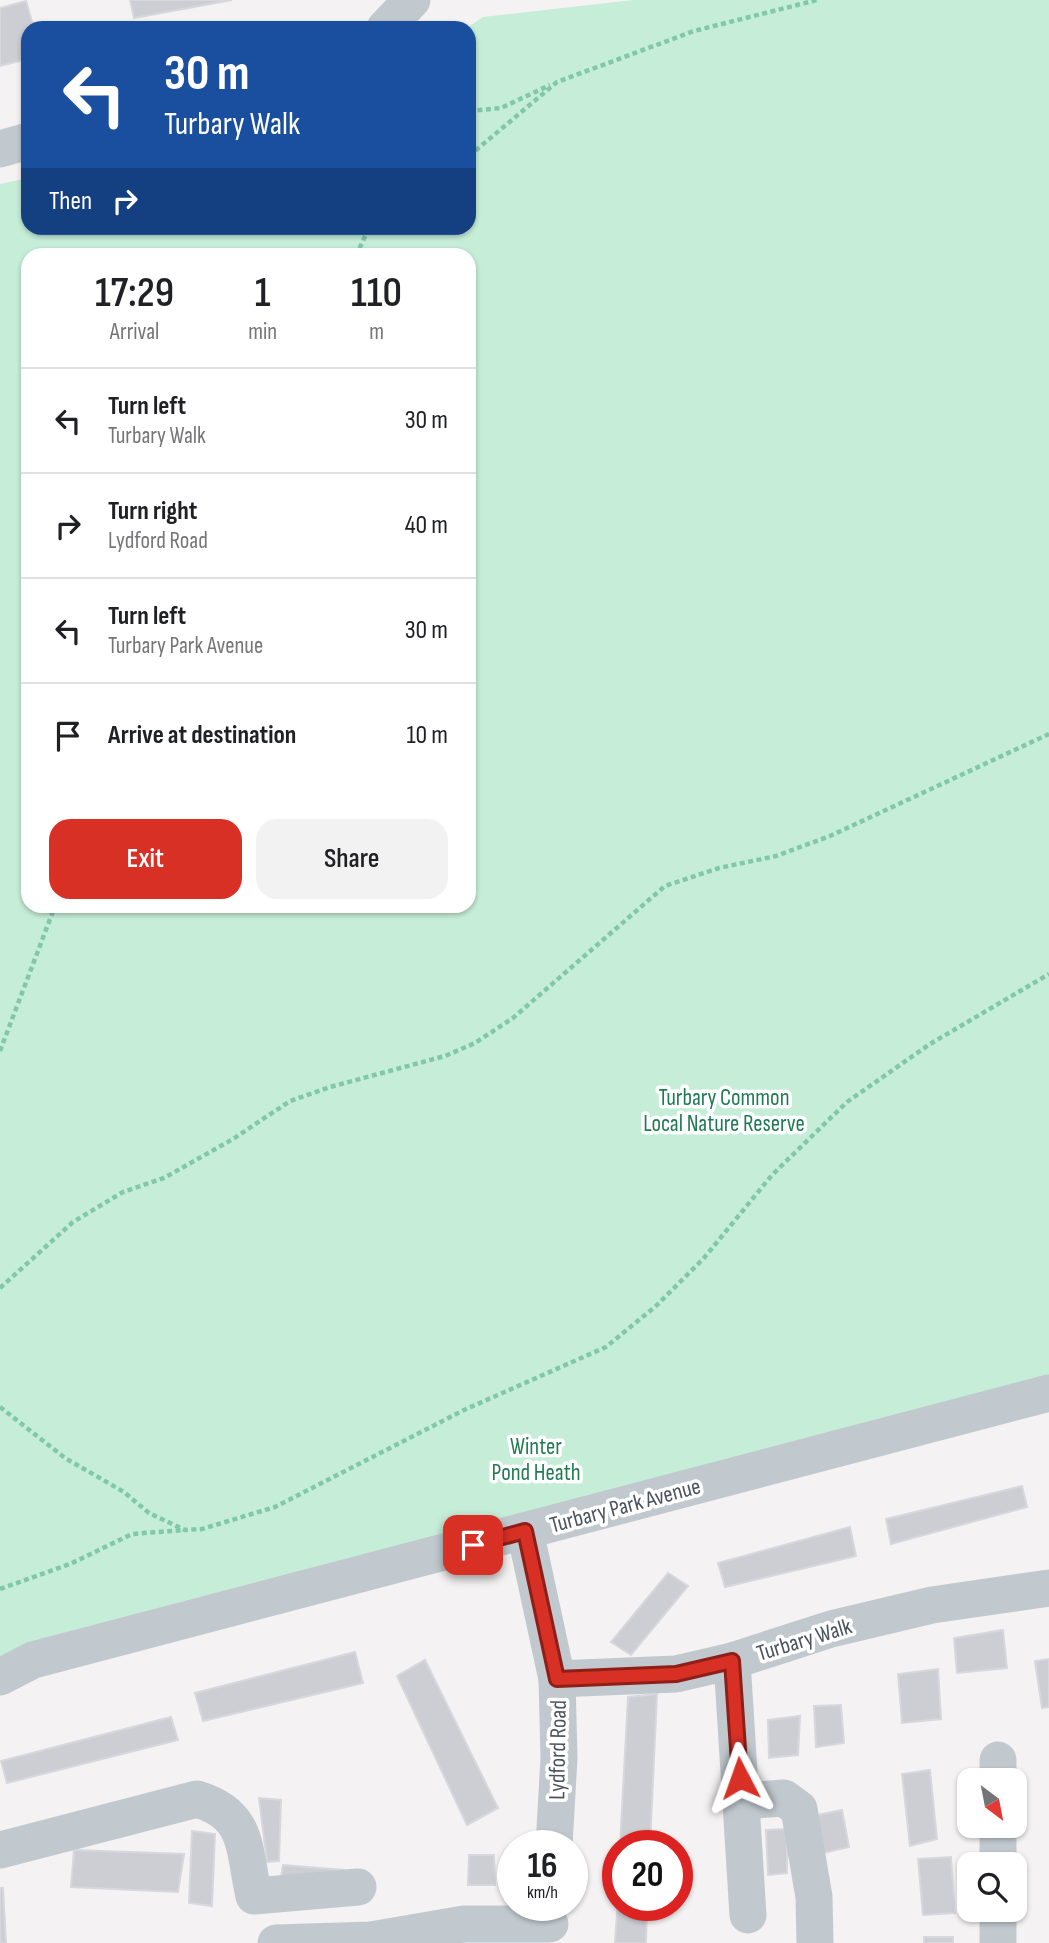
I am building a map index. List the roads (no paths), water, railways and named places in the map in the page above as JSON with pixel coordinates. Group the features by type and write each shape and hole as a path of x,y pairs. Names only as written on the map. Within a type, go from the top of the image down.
{"street":[{"path":"392,21 412,0"},
{"path":"0,149 21,143"},
{"name":"Turbary Park Avenue","path":"0,1677 33,1660 1049,1394"},
{"name":"Lydford Road","path":"525,1531 557,1679 559,1758 555,1830"},
{"name":"Turbary Walk","path":"557,1679 676,1674 732,1661 831,1629 932,1605 1049,1588"},
{"path":"732,1661 748,1915"},
{"path":"741,1801 784,1798 799,1810 815,1931"},
{"path":"0,1850 197,1800 219,1806 237,1822 254,1896 358,1887"},
{"path":"998,1922 998,1943"},
{"path":"276,1943 371,1940 464,1924 550,1924"}],"park label":[{"name":"Turbary Common Local Nature Reserve","path":"724,1110"},
{"name":"Winter Pond Heath","path":"536,1459"}]}
